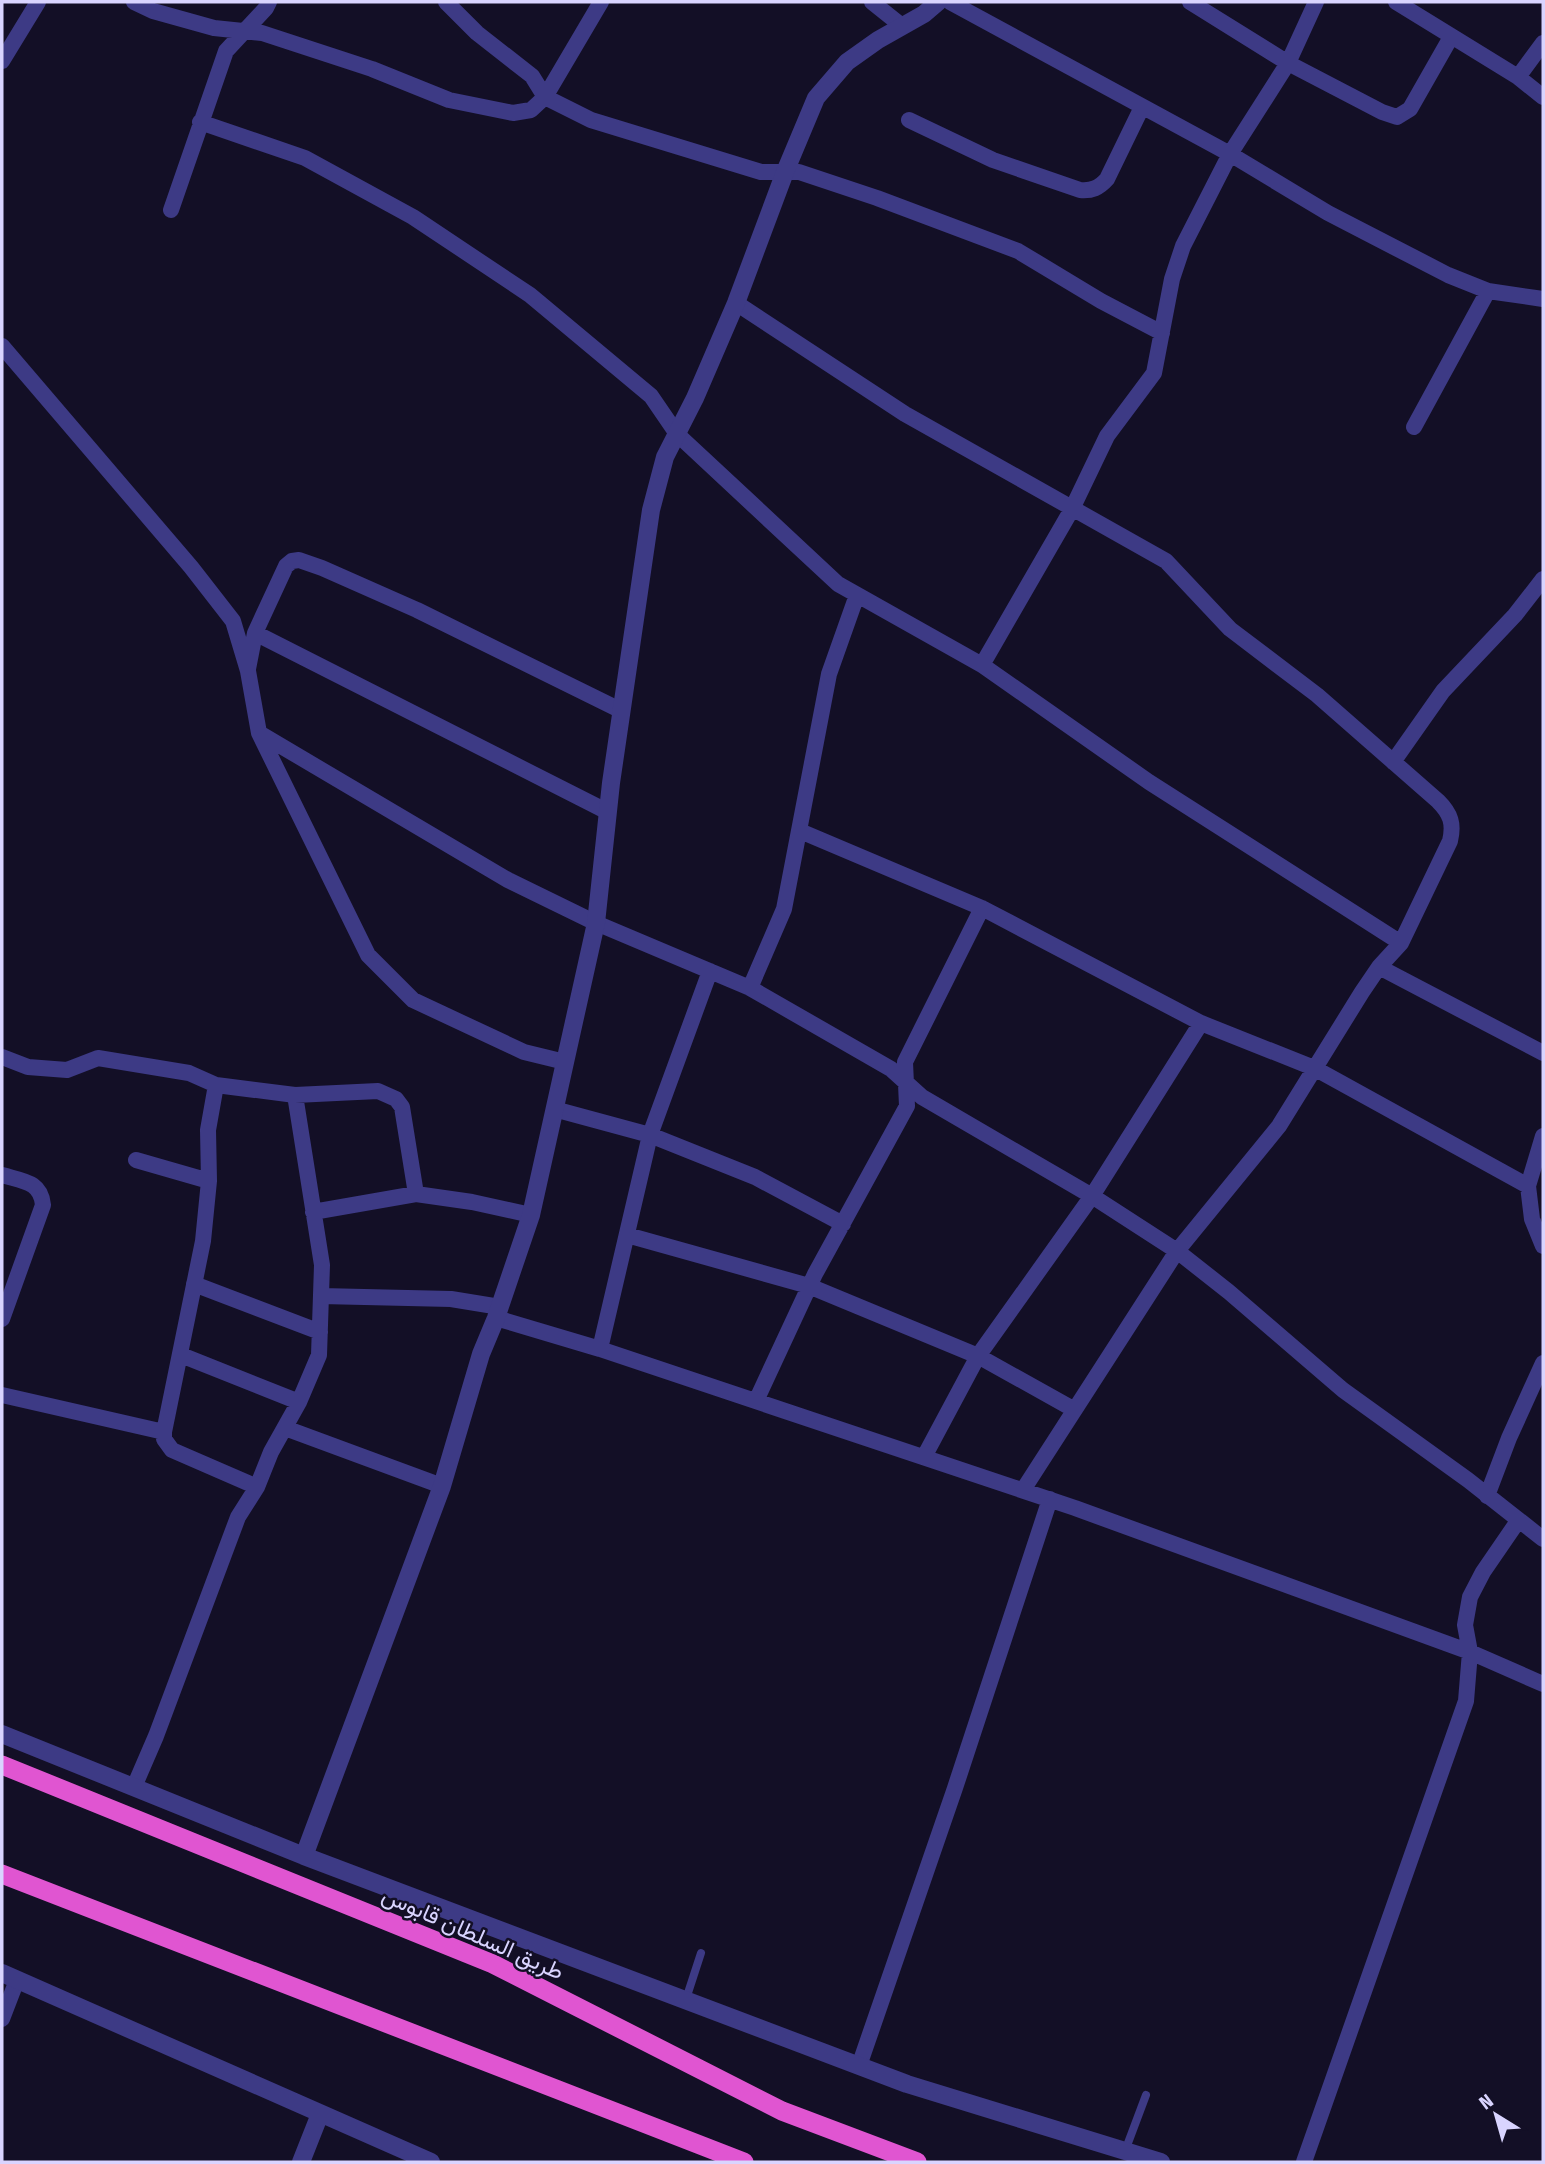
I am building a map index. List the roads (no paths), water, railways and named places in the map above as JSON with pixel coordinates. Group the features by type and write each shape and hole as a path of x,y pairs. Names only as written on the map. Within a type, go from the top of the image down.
{"highway":[{"name":"طريق السلطان قابوس","path":"2,1765 493,1964 782,2111 918,2162"},
{"path":"2,1874 744,2162"}],"street":[{"path":"2,61 38,2"},
{"path":"134,2 155,6 214,28 262,33 373,69 449,100 513,113 531,110 545,97 601,2"},
{"path":"171,210 226,51 267,8 269,2"},
{"path":"446,2 477,33 532,76 545,97 591,120 761,172 799,172 877,198 1018,251 1101,301 1162,333"},
{"path":"872,2 902,26"},
{"path":"304,1856 442,1486 481,1354 531,1215 596,923 608,811 651,510 666,457 736,303 816,98 846,62 924,14 938,2"},
{"path":"950,2 1230,154 1328,214 1448,275 1488,291 1543,299"},
{"path":"1190,2 1288,64 1397,117 1410,108 1451,37"},
{"path":"982,665 1072,509 1107,436 1154,373 1172,279 1183,246 1230,154 1288,64 1316,2"},
{"path":"1396,2 1518,77 1543,97"},
{"path":"1518,77 1543,43"},
{"path":"909,120 993,160 1088,191 1102,185 1107,179 1142,107"},
{"path":"200,122 305,158 413,218 540,304 651,396 677,434 838,584 982,665 1149,782 1401,943"},
{"path":"1414,426 1488,291"},
{"path":"736,303 905,414 1166,561 1230,629 1317,695 1446,809 1451,819 1450,841 1401,943 1379,967 1279,1126 1177,1251 1023,1490"},
{"path":"2,346 191,567 233,621 248,671 259,733 368,955 413,1000 524,1052 565,1062"},
{"path":"248,671 255,633 286,566 299,560 417,611 622,711"},
{"path":"1393,762 1443,691 1515,615 1543,579"},
{"path":"750,988 784,909 829,674 856,594"},
{"path":"255,633 608,811"},
{"path":"259,733 508,880 596,923 750,988 891,1069 922,1097 1092,1196 1177,1251 1343,1390 1543,1539"},
{"path":"800,831 982,908 1201,1023 1314,1069 1528,1186"},
{"path":"756,1401 809,1286 907,1106 905,1062 982,908"},
{"path":"1379,967 1543,1053"},
{"path":"600,1349 650,1135 710,971"},
{"path":"924,1457 978,1356 1092,1196 1201,1023"},
{"path":"2,1057 28,1067 66,1070 98,1058 189,1073 216,1085 295,1095 378,1091 396,1099 402,1107 416,1194"},
{"path":"216,1085 208,1130 209,1181 203,1241 164,1439 172,1450 257,1487"},
{"path":"134,1787 156,1736 238,1517 257,1487 319,1355 322,1265 295,1095"},
{"path":"555,1109 650,1135 755,1177 843,1224"},
{"path":"1543,1136 1528,1186 1532,1219 1543,1246"},
{"path":"136,1160 209,1181"},
{"path":"2,1175 34,1184 43,1197 44,1205 2,1319"},
{"path":"313,1212 416,1194 472,1202 531,1215"},
{"path":"627,1236 809,1286 978,1356 1073,1409"},
{"path":"194,1284 320,1332"},
{"path":"321,1296 451,1299 498,1312 600,1349 1049,1499 1470,1653 1543,1684"},
{"path":"181,1355 299,1402"},
{"path":"1487,1496 1509,1438 1543,1363"},
{"path":"2,1395 164,1432"},
{"path":"285,1427 442,1486"},
{"path":"859,2066 955,1788 1049,1499"},
{"path":"1304,2162 1459,1724 1469,1677 1470,1653 1465,1625 1470,1597 1483,1572 1518,1521"},
{"path":"2,1734 304,1856 907,2084 1161,2162"},
{"path":"2,2019 9,1976 431,2162"},
{"path":"301,2162 320,2114"}],"lane":[{"path":"686,1999 701,1953"},
{"path":"1125,2151 1146,2095"}]}
